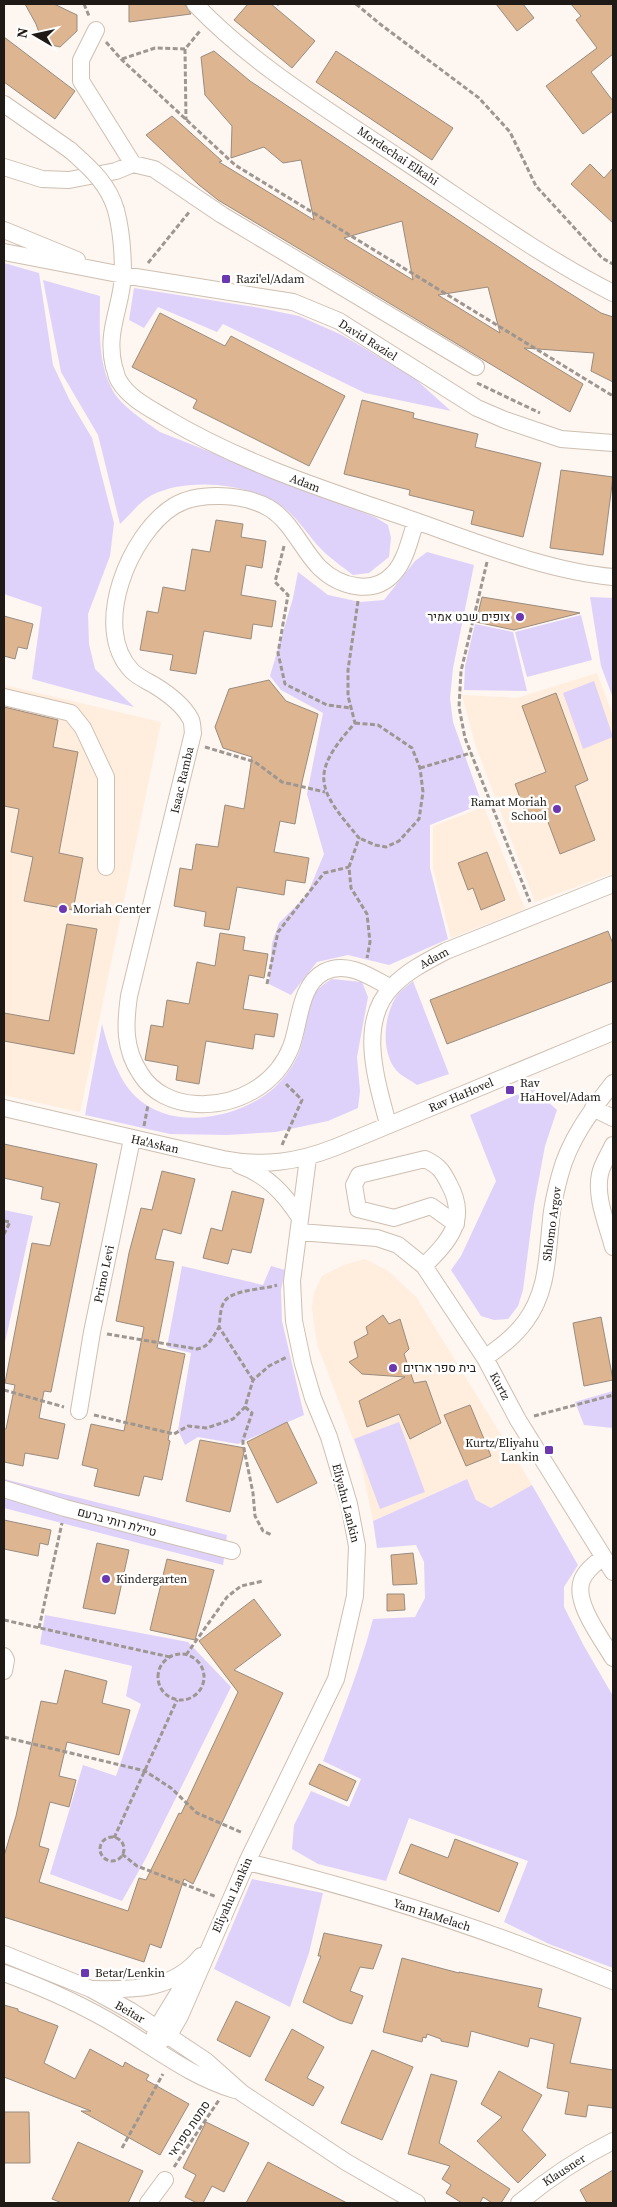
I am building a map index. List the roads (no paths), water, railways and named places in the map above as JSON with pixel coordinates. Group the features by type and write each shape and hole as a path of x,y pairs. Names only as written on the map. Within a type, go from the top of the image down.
{"street":[{"name":"Mordechai Elkahi","path":"195,4 250,54 301,91 574,272 613,292"},
{"path":"96,30 81,60 81,81 133,164"},
{"path":"4,104 70,150 104,182 118,219 123,275"},
{"path":"4,167 42,179 69,180 116,171 133,164 154,169 222,215 476,367"},
{"name":"David Raziel","path":"4,230 123,275"},
{"name":"David Raziel","path":"4,252 123,275 271,298 313,309 339,321 477,408 505,420 561,439 613,443"},
{"name":"Adam","path":"123,275 110,341 118,380 129,394 183,428 306,484 490,548 582,572 613,577"},
{"name":"Isaac Ramba","path":"391,988 363,973 351,969 338,968 324,972 313,981 306,996 291,1046 275,1072 243,1097 209,1105 186,1104 170,1099 144,1081 130,1052 126,1034 129,996 193,733 191,720 168,695 132,671 122,657 116,639 114,618 116,604 129,559 151,527 174,506 188,500 218,496 244,499 269,508 288,525 320,568 345,584 360,588 373,587 394,573 403,558 416,521"},
{"path":"4,697 71,714 82,728 106,778 106,868"},
{"name":"Adam","path":"388,1124 378,1087 372,1044 373,1027 379,1006 391,988 420,964 446,951 613,884"},
{"name":"Rav HaHovel","path":"308,1158 613,1032"},
{"name":"Shlomo Argov","path":"485,1358 512,1338 535,1307 545,1279 551,1217 560,1173 573,1140 593,1108 613,1083"},
{"name":"Ha'Askan","path":"4,1108 223,1159 247,1162 275,1162 308,1158"},
{"path":"593,1108 613,1118"},
{"name":"Primo Levi","path":"79,1411 92,1332 136,1140"},
{"path":"613,1145 600,1172 599,1182 601,1203 613,1247"},
{"name":"Eliyahu Lankin","path":"152,2048 211,1945 247,1862 336,1678 355,1596 357,1546 349,1504 329,1437 313,1398 294,1321 292,1281 308,1158"},
{"path":"223,1159 262,1175 288,1199 300,1225"},
{"path":"424,1266 446,1244 456,1224 458,1208 451,1187 440,1167 425,1159 359,1175 354,1184 358,1209 394,1218 430,1206 456,1224"},
{"name":"Kurtz","path":"300,1225 376,1238 398,1245 424,1266 485,1358 518,1420 613,1572"},
{"name":"טיילת רותי ברעם","path":"4,1489 65,1508 232,1551"},
{"path":"603,1557 582,1579 579,1590 584,1607 613,1658"},
{"path":"4,1656 6,1660 4,1671"},
{"name":"Yam HaMelach","path":"247,1862 363,1892 541,1951 613,1981"},
{"path":"91,1989 123,1990 174,1980 191,1970 211,1945"},
{"name":"Beitar","path":"4,1954 91,1989 163,2031 206,2061 234,2090"},
{"name":"Beitar","path":"4,1972 85,2007 206,2080 234,2090 346,2162 417,2203"},
{"name":"Klausner","path":"519,2203 543,2183 588,2154 613,2141"},
{"path":"148,2203 165,2180"}],"place":[{"name":"Razi'el/Adam","path":"226,279"},
{"name":"צופים שבט אמיר","path":"520,617"},
{"name":"Ramat Moriah School","path":"557,809"},
{"name":"Moriah Center","path":"63,909"},
{"name":"Rav HaHovel/Adam","path":"510,1090"},
{"name":"בית ספר ארזים","path":"393,1368"},
{"name":"Kurtz/Eliyahu Lankin","path":"549,1450"},
{"name":"Kindergarten","path":"106,1579"},
{"name":"Betar/Lenkin","path":"85,1973"}]}
